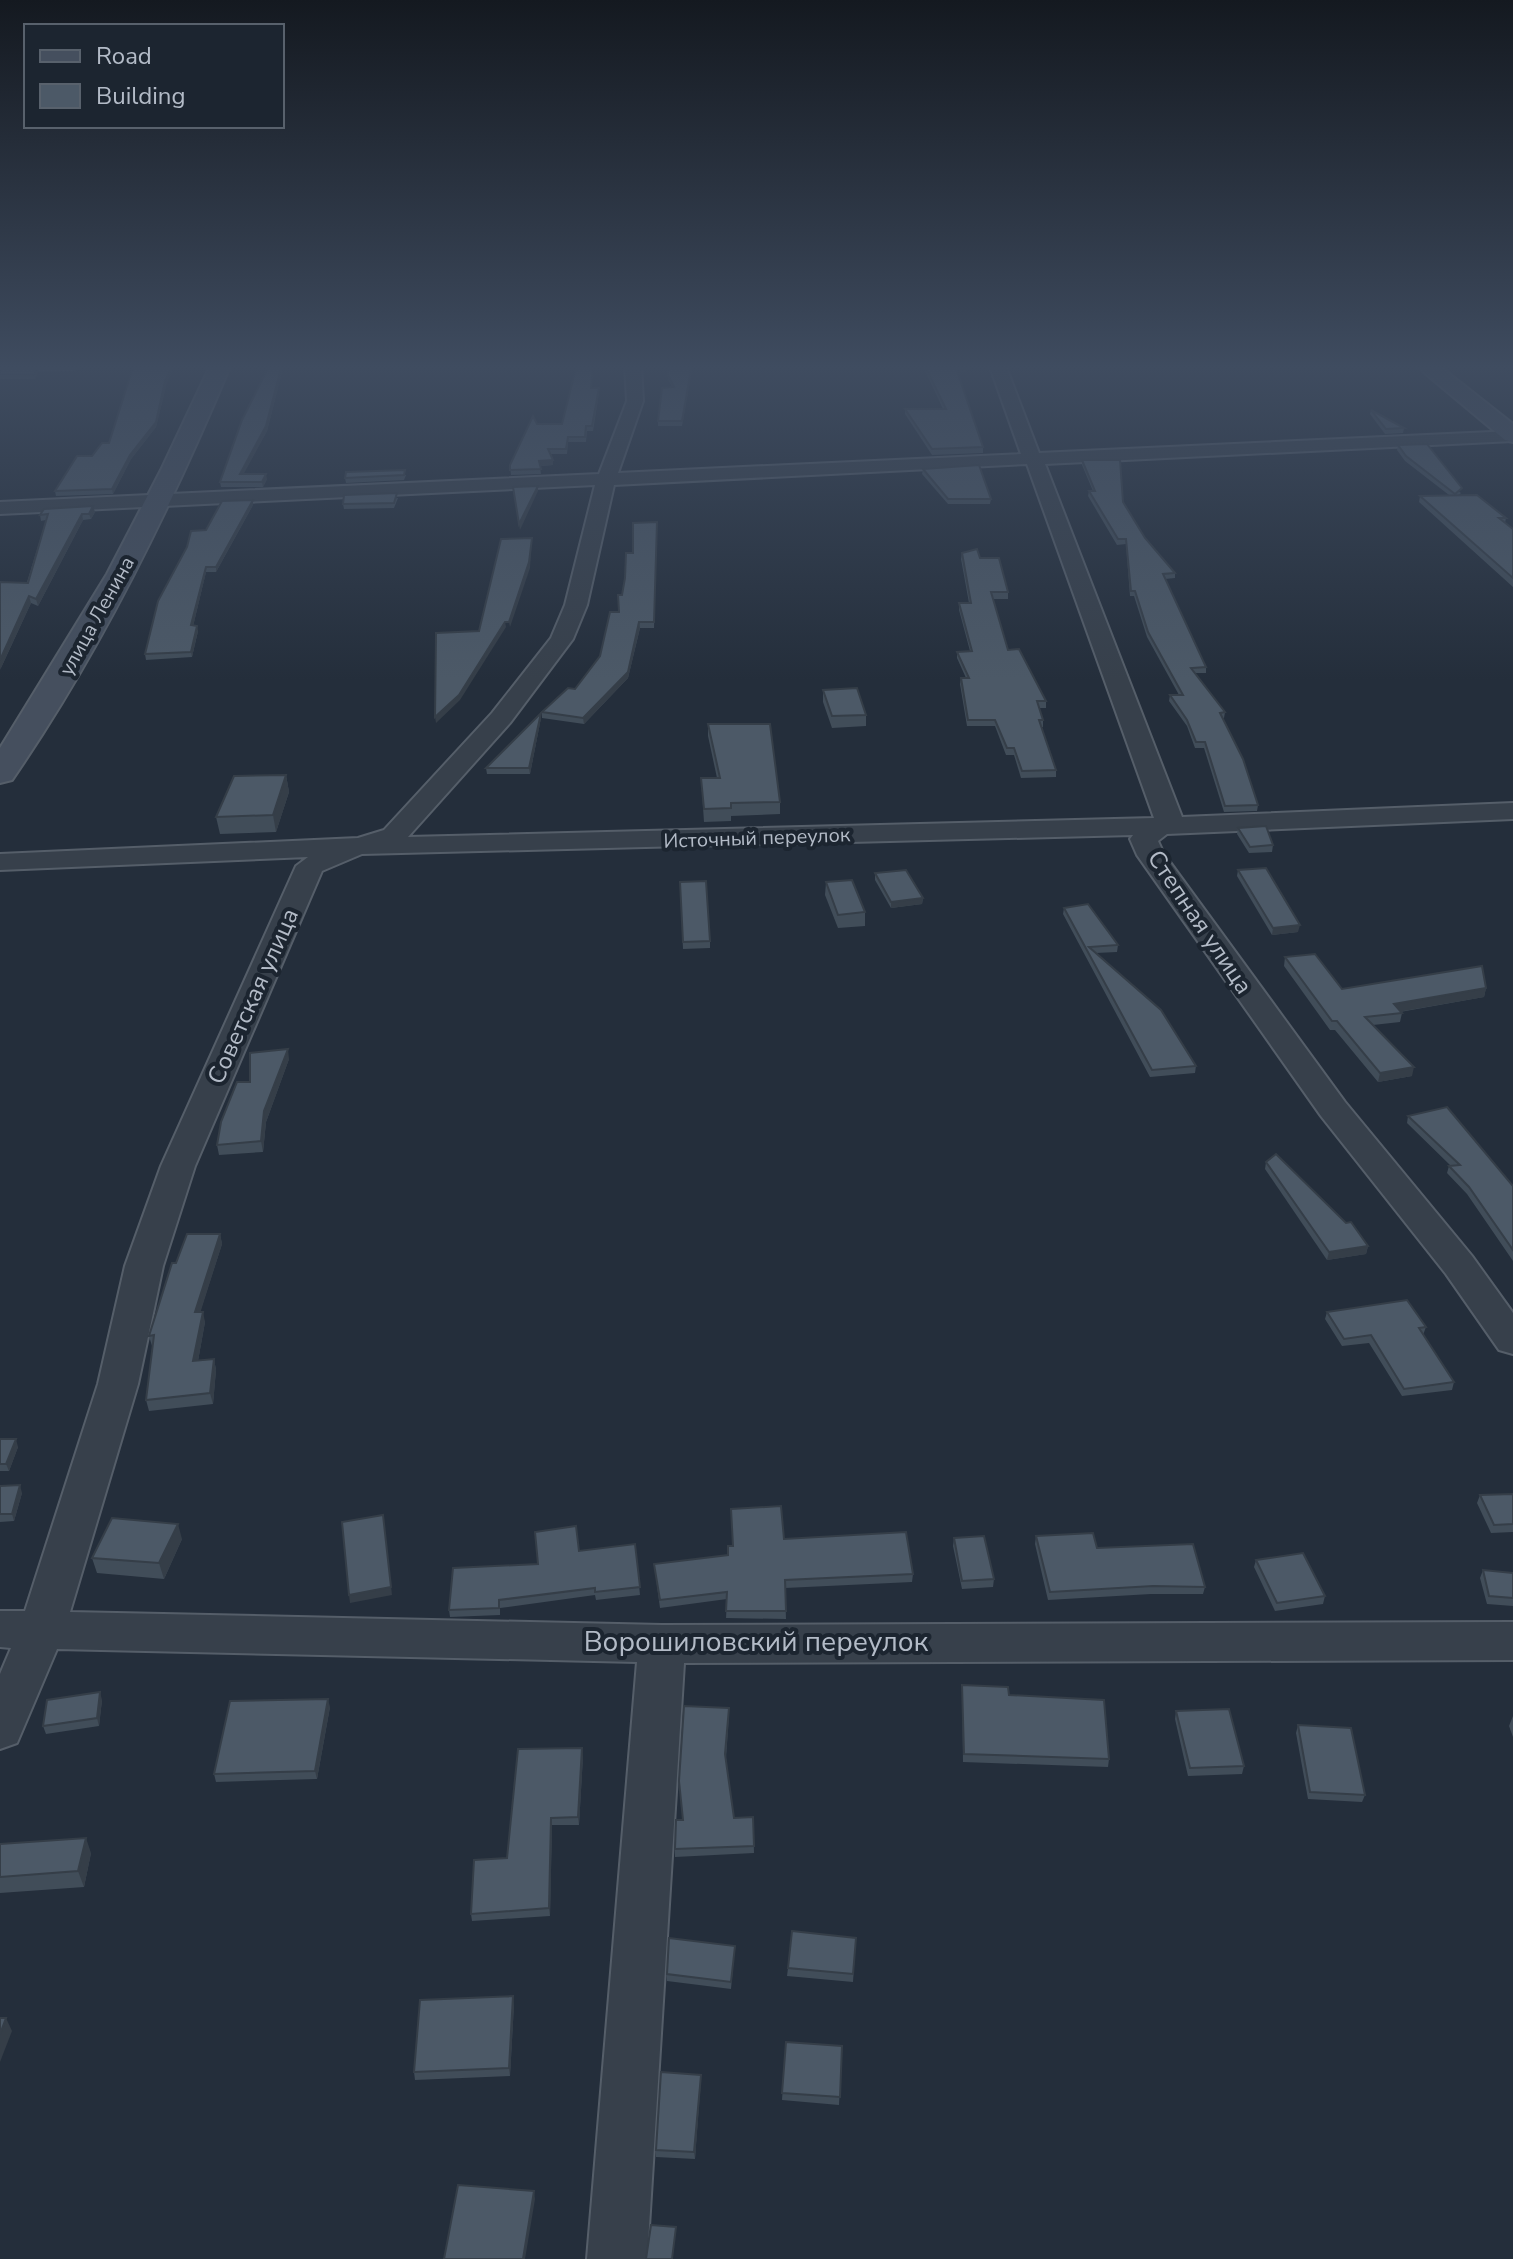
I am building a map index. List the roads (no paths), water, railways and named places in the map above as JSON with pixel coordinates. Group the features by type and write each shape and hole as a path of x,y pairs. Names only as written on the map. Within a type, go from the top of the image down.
{"street":[{"name":"улица Ленина","path":"0,773 95,621 173,469"},
{"name":"Советская улица","path":"0,1729 21,1628 118,1384 144,1266 178,1166 310,866 341,852 394,836 501,718 562,639 576,605 610,469"},
{"path":"0,508 811,469"},
{"name":"Степная улица","path":"1039,469 1169,819 1144,839 1151,855 1333,1109 1459,1265 1513,1341"},
{"name":"Источный переулок","path":"0,862 366,846 1160,826 1513,811"},
{"name":"Ворошиловский переулок","path":"21,1628 662,1644 1513,1641"},
{"path":"617,2259 662,1644"}]}
